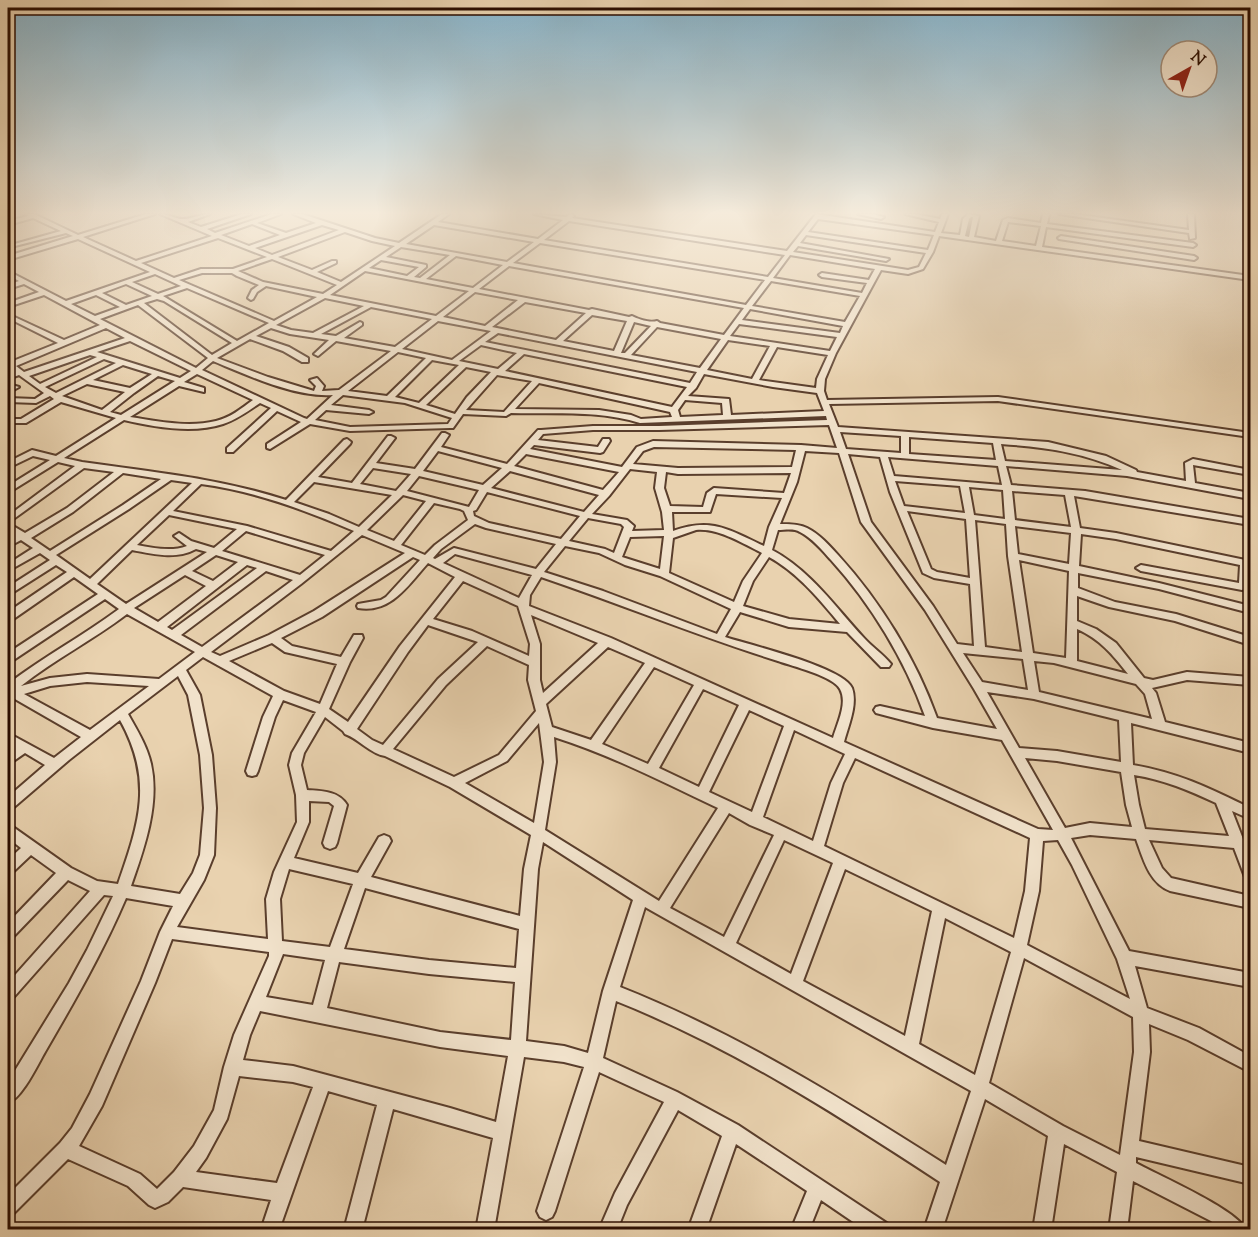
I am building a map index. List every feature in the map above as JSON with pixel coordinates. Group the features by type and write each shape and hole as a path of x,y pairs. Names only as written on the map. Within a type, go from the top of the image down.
{"street":[{"path":"65,304 155,272 290,332 336,338 537,381 634,402 675,415"},
{"path":"173,280 199,272"},
{"path":"235,272 242,277 265,284 371,306 755,381 820,391"},
{"path":"308,272 341,284"},
{"path":"8,490 198,370 216,355 324,296 358,272"},
{"path":"376,272 632,318 727,338 832,353"},
{"path":"408,278 416,272"},
{"path":"421,280 432,272"},
{"path":"270,446 309,421 341,392 499,272"},
{"path":"551,272 848,325"},
{"path":"726,272 864,295"},
{"path":"675,415 684,398 775,272"},
{"path":"877,272 832,353 821,379 820,391 866,522 955,648 978,686 1062,834 1124,957 1141,1013 1142,1052 1118,1230"},
{"path":"1212,272 1251,278"},
{"path":"8,273 131,338 276,408 309,421 350,429 446,428 453,424 479,387 522,352"},
{"path":"822,275 871,282"},
{"path":"8,287 23,282"},
{"path":"126,282 158,296 238,344"},
{"path":"251,298 254,291 265,284"},
{"path":"94,319 186,285"},
{"path":"8,305 43,292"},
{"path":"96,292 127,308"},
{"path":"486,328 524,299"},
{"path":"139,303 213,359 285,386 316,394 341,392 390,398 459,414 506,414 537,381"},
{"path":"315,335 371,306"},
{"path":"558,342 570,328 581,323 592,311"},
{"path":"8,316 62,342"},
{"path":"617,353 632,318"},
{"path":"738,322 842,335"},
{"path":"627,355 657,323"},
{"path":"318,354 336,338 360,324"},
{"path":"9,365 106,325"},
{"path":"452,363 497,330"},
{"path":"251,337 305,360"},
{"path":"8,377 92,353 131,338"},
{"path":"479,343 693,386"},
{"path":"755,381 774,346"},
{"path":"92,353 201,390"},
{"path":"39,387 102,357"},
{"path":"390,398 430,358"},
{"path":"8,421 23,421 56,396 122,363"},
{"path":"9,365 39,387 56,396 122,418 167,423 215,424 259,400"},
{"path":"422,404 463,366"},
{"path":"104,413 157,374"},
{"path":"314,380 320,386 316,394"},
{"path":"85,381 131,391"},
{"path":"8,400 36,401 56,396"},
{"path":"684,398 726,401 727,417"},
{"path":"825,402 998,399 1251,435"},
{"path":"626,416 634,402"},
{"path":"325,407 369,412"},
{"path":"230,450 276,408"},
{"path":"511,411 626,416 640,421 675,415 832,420 904,433 996,440 1072,450 1109,460 1137,474"},
{"path":"313,479 400,493 468,510 473,508 485,488 534,442 541,432 593,428 659,428 832,420"},
{"path":"653,444 659,428"},
{"path":"904,433 905,455"},
{"path":"8,804 90,736 300,579 360,531 400,493 445,435"},
{"path":"354,486 391,438"},
{"path":"996,440 1007,487 1013,556 1034,695"},
{"path":"534,442 600,450 606,441"},
{"path":"289,502 347,442"},
{"path":"485,1230 518,1047 531,869 550,762 547,730 534,680 535,644 524,606 525,596 538,573 606,494 640,450 653,444 883,453 1137,474 1251,496"},
{"path":"437,448 606,494"},
{"path":"719,639 748,581 767,552 796,470 801,448"},
{"path":"525,451 626,468 796,470"},
{"path":"8,465 32,453 82,465 220,484 289,502 431,561 524,606 746,703 1036,835 1062,834 1090,829 1238,843"},
{"path":"883,453 890,478 930,574 975,582"},
{"path":"1191,484 1188,467 1189,463 1193,462 1251,472"},
{"path":"8,520 82,465"},
{"path":"372,465 418,471 586,516 624,522 629,525 617,558"},
{"path":"8,544 70,510 122,470"},
{"path":"662,470 658,488 667,508 669,549 664,574"},
{"path":"8,591 49,554 110,516 126,509 170,476"},
{"path":"890,478 1007,487 1138,501 1251,522"},
{"path":"90,585 199,481"},
{"path":"964,484 970,517 980,651"},
{"path":"667,508 707,510 711,493 714,491 787,496"},
{"path":"1069,493 1077,531 1072,590 1071,663"},
{"path":"395,546 431,500"},
{"path":"902,508 1077,531 1248,563 1242,587 1141,568"},
{"path":"468,510 473,521 563,543 583,545 664,574 736,608 789,623 851,629"},
{"path":"167,512 244,528 332,554"},
{"path":"362,606 382,603 390,599 431,561 447,539 473,521"},
{"path":"8,526 127,609 280,694 323,710 384,752 454,783 538,832 662,910 1126,1170 1217,1215 1237,1230"},
{"path":"774,527 804,530 841,565 869,602 906,663 927,703 933,723"},
{"path":"90,736 8,690 38,667 215,552 244,528"},
{"path":"627,534 668,535 692,528 708,528 722,531 767,552 792,567 851,629 863,645 885,664"},
{"path":"179,536 195,545 300,579"},
{"path":"132,547 158,552 181,552 195,545"},
{"path":"431,561 457,551 538,573 599,593 719,639 822,671 841,682 846,688 848,706 837,745"},
{"path":"219,661 273,638 318,614 412,553"},
{"path":"8,568 49,554"},
{"path":"1013,556 1074,567 1251,610"},
{"path":"159,627 246,561"},
{"path":"173,635 265,567"},
{"path":"184,571 213,585"},
{"path":"8,617 74,572"},
{"path":"349,730 404,649 460,576"},
{"path":"1072,590 1113,605 1176,618 1251,641"},
{"path":"8,658 105,594"},
{"path":"427,621 486,641 534,662"},
{"path":"1072,623 1092,632 1112,646 1150,693 1155,703 1160,727"},
{"path":"273,638 289,649 344,662"},
{"path":"66,1149 134,1180 154,1200 162,1196 180,1178 200,1152 221,1113 242,1035 276,956 273,899 303,822 302,795 295,765 298,753 323,710 344,662 358,638"},
{"path":"384,752 442,682 486,641"},
{"path":"454,783 503,758 541,707 607,641"},
{"path":"955,648 1028,655 1160,684 1187,676 1251,681"},
{"path":"594,746 652,661"},
{"path":"8,1207 78,1134 96,1100 148,983 167,933 199,876 207,855 210,808 206,754 194,695 180,669"},
{"path":"14,693 44,681 69,678 162,683"},
{"path":"651,770 701,683"},
{"path":"978,686 1034,695 1125,716 1160,727 1249,746"},
{"path":"252,771 269,717 280,694"},
{"path":"701,795 746,703"},
{"path":"880,710 933,723 1007,736"},
{"path":"8,1095 62,1012 121,892 134,859 147,787 144,756 122,714"},
{"path":"1125,716 1126,769 1132,811 1139,834 1158,874 1166,883 1251,902"},
{"path":"755,821 790,724"},
{"path":"547,730 594,746 651,770 818,849 940,908 1141,1013 1193,1034 1251,1064"},
{"path":"8,737 54,764"},
{"path":"8,759 24,747"},
{"path":"818,849 837,783 852,752"},
{"path":"1016,752 1058,756 1172,777 1251,814"},
{"path":"302,795 331,798 341,805 330,843"},
{"path":"1221,800 1251,873"},
{"path":"662,910 726,807"},
{"path":"8,831 66,873 101,888 183,901"},
{"path":"727,946 781,833"},
{"path":"933,1230 980,1088 1020,949 1032,891 1036,835"},
{"path":"318,1013 334,955 361,881 384,841"},
{"path":"8,868 31,847"},
{"path":"795,983 841,861"},
{"path":"286,862 334,872 526,924"},
{"path":"8,932 66,873"},
{"path":"8,993 101,888"},
{"path":"546,1211 594,1062 611,991 641,898"},
{"path":"910,1048 922,981 940,908"},
{"path":"167,933 334,955 524,976"},
{"path":"1124,957 1251,980"},
{"path":"611,991 670,1014 753,1057 949,1176"},
{"path":"256,1003 318,1013 467,1044 543,1050 594,1062 732,1131 882,1230"},
{"path":"232,1067 293,1074 501,1132"},
{"path":"270,1230 323,1083"},
{"path":"353,1230 387,1099"},
{"path":"608,1230 621,1199 674,1100"},
{"path":"697,1230 732,1131"},
{"path":"1042,1230 1057,1132"},
{"path":"1130,1147 1251,1176"},
{"path":"180,1178 282,1193"},
{"path":"800,1230 817,1187"}]}
